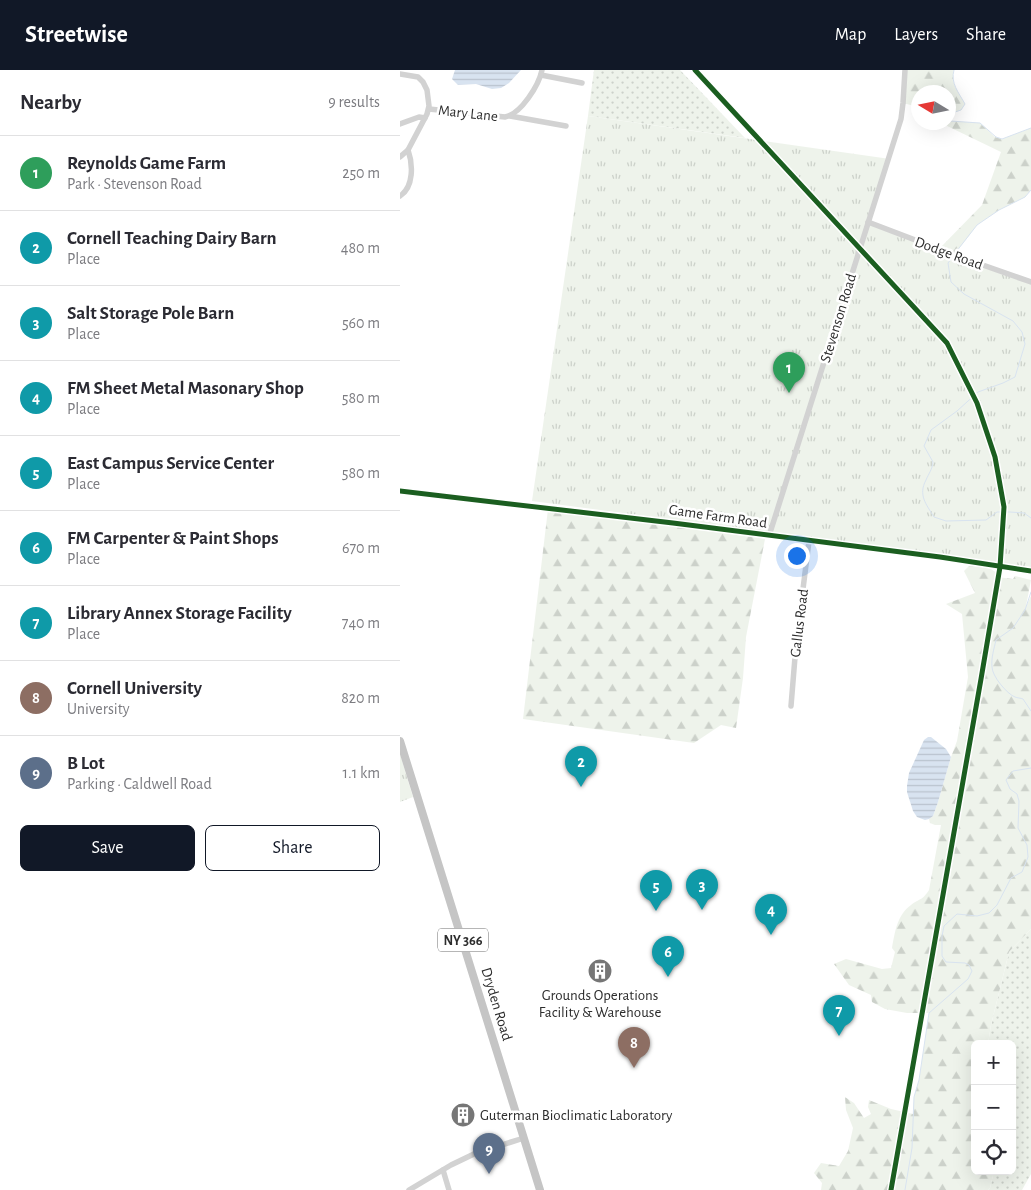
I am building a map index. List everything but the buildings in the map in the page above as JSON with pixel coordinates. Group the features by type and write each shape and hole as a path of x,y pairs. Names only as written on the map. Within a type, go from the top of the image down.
{"main road":[{"name":"Dryden Road","path":"400,741 540,1190"}],"street":[{"path":"418,77 419,70"},
{"name":"Stevenson Road","path":"769,536 901,119 905,70"},
{"path":"541,72 582,83"},
{"name":"Mary Lane","path":"428,109 510,116 537,85 541,72"},
{"path":"400,74 418,77 423,82 427,90 428,109 408,150 400,157"},
{"path":"510,116 566,126"},
{"path":"400,124 419,117 425,118"},
{"path":"400,196 404,194 408,186 411,174 411,159 408,150"},
{"name":"Dodge Road","path":"868,222 950,254 1031,282"},
{"name":"Game Farm Road","path":"400,491 602,514 940,557 1031,571"},
{"name":"Gallus Road","path":"791,706 796,645 810,541"},
{"path":"409,1190 470,1156 524,1138"},
{"path":"443,1170 449,1190"}],"green space":[{"path":"594,70 680,70 745,138 588,116"},
{"path":"905,70 954,70 954,85 911,85 911,105 903,103"},
{"path":"956,88 965,104 961,110 956,112"},
{"path":"588,116 890,159 870,223 1031,284 1031,567 532,501"},
{"path":"956,121 980,123 995,137 1002,139 1031,128 1031,190 1025,197 999,210 977,225 954,255 939,249 982,205 1001,152 955,130"},
{"path":"548,509 765,539 746,637 736,728 721,725 694,743 523,719"},
{"path":"969,566 984,567 995,571 997,577 1013,579 1015,576 1031,580 1026,606 1031,596 1031,929 1009,952 989,1040 971,1040 971,1175 993,1175 988,1190 821,1190 822,1183 814,1173 821,1163 839,1166 848,1151 853,1128 846,1110 845,1097 854,1103 864,1118 871,1114 868,1107 869,1100 891,1109 913,1114 914,1097 919,1080 929,1013 907,1013 885,1009 872,1002 871,995 849,985 834,964 846,959 882,969 891,968 895,952 892,948 900,919 906,909 923,898 929,890 941,825 930,823 929,819 933,816 957,741 968,677 962,614 946,604 975,593 964,571"},
{"path":"400,754 413,797 400,802"},
{"path":"1031,929 1031,1174 1022,1190 988,1190 993,1175 1016,1175 1016,1040 989,1040 1009,952"}],"shaded area":[{"path":"455,70 521,70 509,83 501,88 492,89 476,84 458,85 452,79"},
{"path":"931,737 946,749 951,757 933,816 925,820 917,817 913,811 907,786 909,773 924,740"}],"waterway":[{"path":"954,70 954,85"},
{"path":"956,88 965,104 961,110 956,112"},
{"path":"956,121 980,123 996,137 1002,139 1031,128"},
{"path":"956,252 977,225 999,210 1025,197 1031,190"},
{"path":"952,258 948,263 951,282 964,294 1013,321 1022,332 1025,344 1015,377 978,392 957,411 931,430 924,446 933,462 924,485 924,499 934,517 946,521 986,520 997,512 1024,513 1031,518"},
{"path":"1031,592 1025,610 1013,628 996,640 992,664 994,675 1000,684 1012,695 1023,699 1031,711"},
{"path":"905,1190 912,1148 914,1097 919,1080 929,1013 968,979 972,971 969,965 946,962 942,956 944,926 957,914 977,916 989,913 997,905 1011,878 1022,872 1028,857 1027,845 1018,828 1019,801 1017,794 1010,789 1006,780 1013,771 1031,768"}],"cycle path":[{"path":"695,70 947,343 977,403 995,457 1004,507 1000,567 891,1190"},
{"path":"400,491 673,523 940,557 1031,571"}],"place":[{"name":"Reynolds Game Farm","path":"789,393"},
{"name":"Cornell Teaching Dairy Barn","path":"581,787"},
{"name":"Salt Storage Pole Barn","path":"702,910"},
{"name":"East Campus Service Center","path":"656,911"},
{"name":"FM Sheet Metal Masonary Shop","path":"771,935"},
{"name":"Grounds Operations Facility & Warehouse","path":"600,971"},
{"name":"FM Carpenter & Paint Shops","path":"668,977"},
{"name":"Library Annex Storage Facility","path":"839,1036"},
{"name":"Cornell University","path":"634,1068"},
{"name":"Guterman Bioclimatic Laboratory","path":"463,1115"},
{"name":"B Lot","path":"489,1174"}]}
